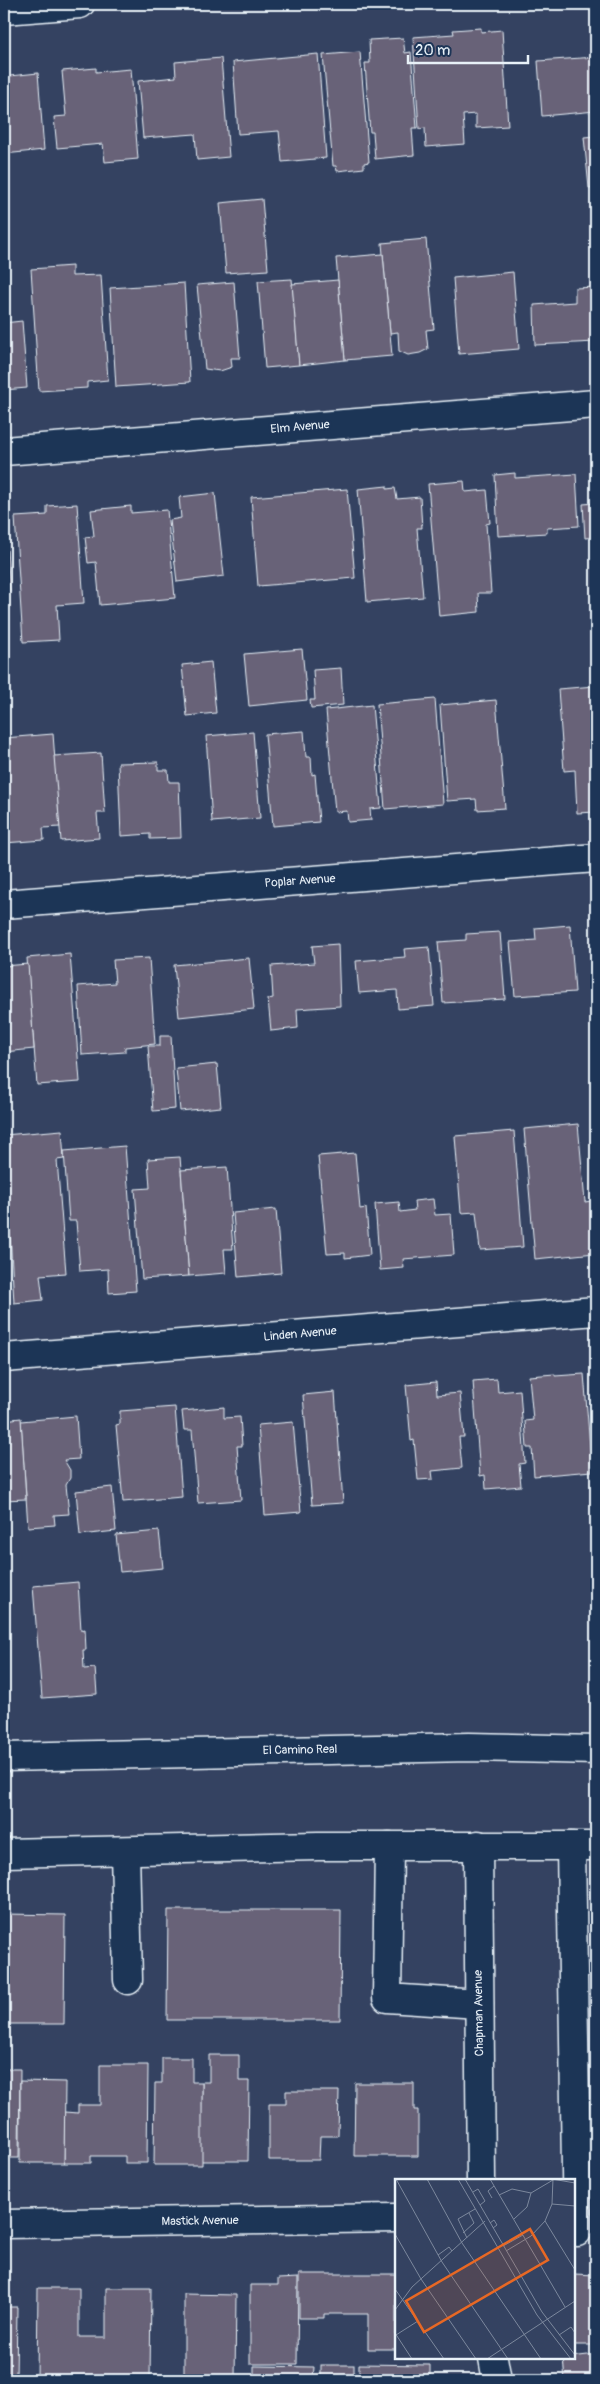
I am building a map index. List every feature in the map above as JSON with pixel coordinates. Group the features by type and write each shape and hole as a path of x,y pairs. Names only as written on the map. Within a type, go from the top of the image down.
{"street":[{"path":"4,10 80,4"},
{"name":"Elm Avenue","path":"4,451 596,404"},
{"name":"Poplar Avenue","path":"4,904 596,858"},
{"name":"Linden Avenue","path":"4,1358 596,1311"},
{"name":"El Camino Real","path":"4,1757 469,1747 596,1750"},
{"name":"Chapman Avenue","path":"478,1845 481,2179"},
{"path":"390,1846 387,1998 479,2004"},
{"path":"4,1853 390,1846 584,1846 586,2097 582,2232"},
{"path":"126,1851 128,1980"},
{"name":"Mastick Avenue","path":"4,2224 395,2218"},
{"path":"493,2359 496,2380"}],"building":[{"path":"481,28 481,32 502,30 508,126 476,128 476,114 463,115 465,144 426,147 425,128 419,129 413,37 454,34 453,30"},
{"path":"403,38 405,53 411,52 417,128 412,128 414,155 375,159 373,132 370,132 365,63 370,63 369,40"},
{"path":"360,52 369,162 364,163 364,168 337,171 336,166 333,166 323,55"},
{"path":"318,54 326,158 282,162 279,131 238,134 233,62"},
{"path":"596,57 596,111 542,116 538,61"},
{"path":"221,58 229,157 197,160 195,134 143,138 138,81 176,77 175,62"},
{"path":"96,68 96,72 131,69 138,159 105,162 103,144 57,148 54,117 66,116 62,71"},
{"path":"38,73 44,150 4,154 4,81 9,81 10,76"},
{"path":"596,136 596,187 589,188 584,137"},
{"path":"262,199 268,270 226,273 220,203"},
{"path":"426,239 434,329 426,330 428,349 420,353 408,355 399,351 398,332 390,333 382,243"},
{"path":"383,254 392,356 345,360 336,258"},
{"path":"72,266 72,276 101,275 108,380 87,382 87,388 39,391 31,269"},
{"path":"513,272 519,349 459,354 453,278"},
{"path":"292,279 299,365 265,368 258,281"},
{"path":"338,280 345,360 299,365 292,284"},
{"path":"234,282 240,358 231,358 232,367 220,371 205,369 197,285"},
{"path":"184,283 190,382 116,387 110,288"},
{"path":"596,287 596,342 535,345 534,305 575,302 575,288"},
{"path":"22,321 27,388 4,390 4,323"},
{"path":"515,473 515,478 576,474 579,526 547,528 547,533 498,536 495,475"},
{"path":"464,481 465,492 487,490 490,523 486,524 491,593 478,593 479,612 439,616 428,484"},
{"path":"387,486 387,489 395,488 397,499 420,497 422,528 417,528 423,597 367,602 358,489"},
{"path":"347,489 355,578 258,586 251,497"},
{"path":"215,493 224,576 177,582 170,520 181,518 179,497"},
{"path":"596,503 596,537 585,538 583,504"},
{"path":"77,504 84,603 57,605 59,640 23,642 15,517 47,515 47,506"},
{"path":"131,506 131,513 167,510 175,598 100,605 96,562 88,563 85,537 94,536 91,510"},
{"path":"4,508 10,592 4,592"},
{"path":"302,649 307,700 249,706 244,654"},
{"path":"211,662 216,713 187,716 182,665"},
{"path":"341,668 343,705 311,708 310,700 315,700 313,670"},
{"path":"595,686 596,812 577,813 575,770 564,771 558,689"},
{"path":"435,699 443,804 385,809 377,704"},
{"path":"496,700 505,808 477,810 476,799 447,801 440,705"},
{"path":"372,705 381,808 370,809 371,820 348,822 347,811 335,812 326,710"},
{"path":"304,731 306,757 311,757 312,775 315,774 319,822 273,826 265,734"},
{"path":"253,732 260,818 212,822 206,736"},
{"path":"53,734 60,827 43,828 44,840 4,843 4,738"},
{"path":"101,753 105,813 97,813 99,838 61,841 54,756"},
{"path":"158,762 158,770 168,770 169,782 179,782 181,838 150,839 150,834 121,836 118,763"},
{"path":"570,925 575,992 515,996 510,942 536,940 535,928"},
{"path":"500,932 505,999 443,1003 438,942 466,940 466,934"},
{"path":"338,944 340,1006 297,1009 298,1028 271,1031 268,999 273,998 271,966 314,963 312,946"},
{"path":"429,947 434,1006 398,1009 397,990 359,993 356,961 405,957 404,949"},
{"path":"70,954 80,1082 37,1085 27,958"},
{"path":"149,958 155,1044 125,1047 125,1052 82,1055 78,986 115,983 113,960"},
{"path":"249,958 254,1009 179,1017 174,965"},
{"path":"28,964 34,1049 4,1052 4,966"},
{"path":"160,1036 171,1036 175,1109 153,1111 148,1046 160,1046"},
{"path":"217,1064 221,1107 180,1111 176,1068"},
{"path":"578,1124 585,1202 591,1201 595,1253 535,1259 524,1129"},
{"path":"62,1130 64,1159 57,1160 66,1273 40,1275 43,1300 14,1303 9,1216 7,1216 4,1170 4,1135"},
{"path":"514,1131 523,1247 480,1250 476,1212 461,1213 455,1136"},
{"path":"125,1146 136,1291 109,1293 108,1269 80,1271 76,1221 69,1221 64,1151"},
{"path":"355,1153 360,1209 366,1208 370,1255 345,1258 345,1253 327,1254 318,1156"},
{"path":"180,1157 189,1276 142,1279 135,1189 150,1188 148,1159"},
{"path":"227,1167 233,1249 224,1249 226,1273 189,1276 181,1170"},
{"path":"433,1199 435,1215 451,1214 454,1255 403,1259 404,1268 380,1270 375,1204 399,1202 400,1212 415,1210 414,1201"},
{"path":"276,1209 281,1273 238,1277 233,1213"},
{"path":"555,1374 555,1376 584,1374 592,1471 534,1476 532,1448 527,1448 525,1421 533,1420 529,1376"},
{"path":"497,1379 498,1392 520,1390 525,1463 519,1464 521,1486 486,1489 485,1475 480,1476 473,1381"},
{"path":"436,1382 437,1395 460,1393 464,1437 459,1437 462,1468 432,1471 433,1479 418,1480 414,1440 411,1441 406,1385"},
{"path":"335,1392 343,1503 312,1505 303,1395"},
{"path":"175,1407 182,1497 123,1502 116,1425 120,1424 120,1411"},
{"path":"224,1407 224,1418 240,1417 242,1446 237,1446 241,1500 198,1503 192,1430 184,1430 182,1411"},
{"path":"76,1416 79,1459 64,1460 70,1470 70,1478 66,1485 69,1514 54,1515 55,1525 28,1527 21,1421"},
{"path":"21,1418 26,1499 4,1500 4,1420"},
{"path":"293,1422 301,1512 265,1515 258,1425"},
{"path":"112,1487 116,1531 80,1535 76,1491"},
{"path":"159,1531 163,1568 120,1572 116,1535"},
{"path":"78,1582 81,1630 85,1629 86,1650 83,1650 84,1669 95,1668 97,1694 42,1698 33,1586"},
{"path":"168,1910 341,1910 340,2020 167,2020"},
{"path":"4,1914 65,1915 64,2024 4,2024"},
{"path":"209,2055 239,2055 239,2081 249,2081 248,2161 201,2161 202,2082 209,2082"},
{"path":"162,2058 192,2058 192,2082 202,2082 202,2165 154,2165 155,2083 162,2083"},
{"path":"100,2065 148,2065 147,2163 125,2163 125,2156 91,2156 91,2163 64,2163 64,2112 78,2113 78,2105 100,2105"},
{"path":"4,2069 20,2069 19,2158 4,2158"},
{"path":"20,2081 65,2082 64,2163 20,2163"},
{"path":"355,2083 414,2083 414,2110 418,2110 418,2156 354,2156"},
{"path":"286,2091 339,2091 338,2136 320,2136 319,2160 269,2160 269,2104 286,2104"},
{"path":"299,2274 395,2274 395,2349 368,2349 368,2314 324,2314 324,2318 299,2318"},
{"path":"575,2274 596,2275 596,2345 575,2345"},
{"path":"298,2278 297,2364 250,2364 250,2285 278,2285 278,2279"},
{"path":"38,2288 79,2288 79,2337 106,2337 106,2288 151,2288 150,2380 37,2380"},
{"path":"184,2294 236,2295 235,2380 184,2380"},
{"path":"4,2307 17,2307 16,2380 4,2380"},
{"path":"596,2354 596,2380 565,2380 563,2359 575,2359 575,2357"},
{"path":"359,2364 430,2365 430,2380 359,2380"},
{"path":"321,2365 354,2365 354,2380 321,2380"},
{"path":"254,2366 314,2367 313,2380 254,2380"}]}
